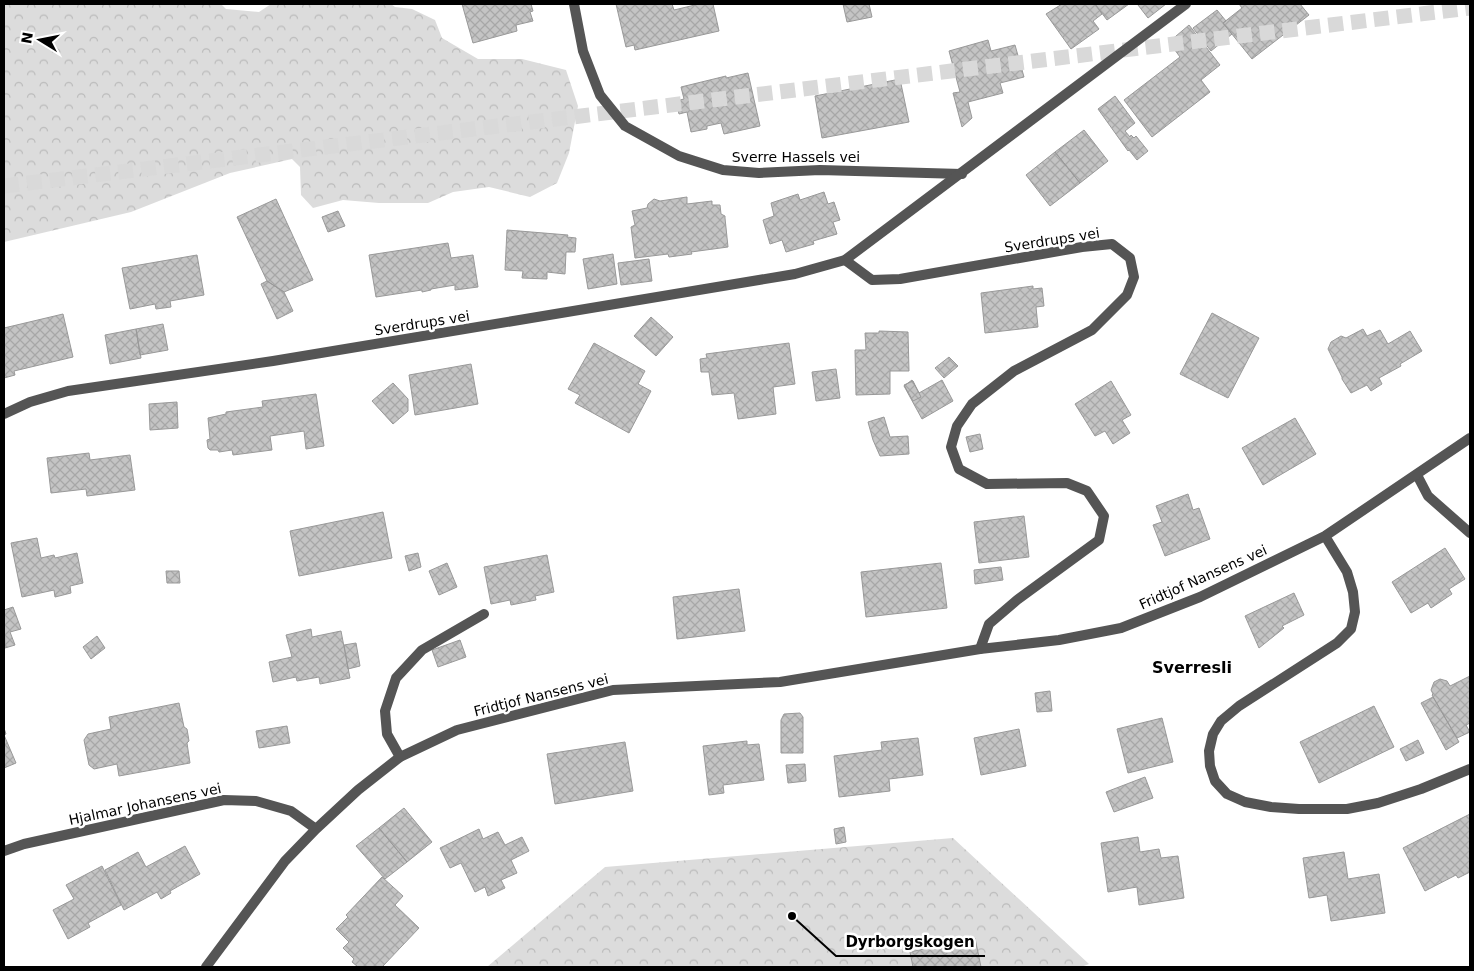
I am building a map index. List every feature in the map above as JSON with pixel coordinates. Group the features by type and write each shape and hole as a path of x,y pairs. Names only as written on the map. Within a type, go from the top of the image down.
{"street":[{"name":"Sverre Hassels vei","path":"574,4 583,51 600,95 625,126 679,156 723,170 759,174 820,170 962,174"},
{"name":"Sverdrups vei","path":"4,414 30,402 68,392 273,361 766,279 795,274 846,260 1186,4"},
{"name":"Sverdrups vei","path":"846,260 872,280 900,280 1082,247 1112,244 1130,258 1134,277 1127,295 1092,330 1014,371 972,404 957,426 951,448 959,469 987,484 1067,483 1087,491 1104,516 1099,540 1017,600 988,624 980,649"},
{"name":"Fridtjof Nansens vei","path":"206,967 285,861 358,790 400,757 457,730 613,690 780,682 980,649 1059,640 1121,628 1200,597 1325,536 1470,438"},
{"path":"1417,475 1428,496 1470,534"},
{"path":"1325,536 1347,572 1353,592 1355,612 1351,629 1337,643 1239,706 1221,722 1213,734 1209,751 1210,766 1215,781 1227,794 1245,802 1299,810 1347,809 1378,803 1421,789 1470,769"},
{"path":"400,757 387,734 385,711 396,678 422,650 484,614"},
{"name":"Hjalmar Johansens vei","path":"4,851 24,844 224,800 256,801 291,811 316,830"}],"green space":[{"path":"4,4 221,4 226,9 259,12 271,4 391,4 395,7 412,9 435,20 442,38 478,59 522,59 566,70 578,106 569,153 557,183 530,197 489,187 453,192 428,203 379,203 343,200 313,208 301,195 300,167 292,159 230,173 131,212 4,242"},
{"path":"953,838 1089,964 1081,967 487,967 605,867"}],"building":[{"path":"462,4 531,4 533,11 530,12 533,21 516,25 517,31 473,43"},
{"path":"616,4 672,4 674,10 699,4 713,4 719,31 635,50 634,45 626,47"},
{"path":"843,4 869,4 872,17 847,22"},
{"path":"1062,4 1095,4 1102,14 1093,21 1099,29 1071,49 1046,14"},
{"path":"1095,4 1129,4 1107,20"},
{"path":"1166,4 1148,18 1138,5"},
{"path":"1239,4 1300,4 1309,15 1252,59 1223,23 1242,8"},
{"path":"1217,10 1226,21 1223,23 1232,34 1211,51 1193,28"},
{"path":"1189,25 1220,65 1201,80 1210,92 1152,137 1124,100 1180,57 1169,42"},
{"path":"988,40 991,51 1015,45 1024,77 1000,83 1003,93 968,102 972,118 962,127 953,93 960,92 949,51"},
{"path":"748,73 760,126 724,134 721,123 707,126 707,129 691,132 687,112 679,114 676,101 684,99 681,87 726,76 726,78"},
{"path":"900,79 909,122 822,138 815,96"},
{"path":"1115,96 1135,123 1125,131 1130,137 1131,135 1134,138 1136,136 1148,151 1137,160 1128,151 1098,109"},
{"path":"1084,130 1108,161 1080,183 1055,152"},
{"path":"1055,152 1080,183 1050,206 1026,175"},
{"path":"824,192 828,204 834,202 840,220 833,222 837,234 813,241 814,244 786,252 782,240 770,244 763,220 774,216 771,203 798,194 800,200"},
{"path":"687,197 687,204 712,201 712,205 720,205 721,214 725,216 728,247 669,257 668,254 635,258 631,227 635,225 632,211 647,208 648,204 654,199 660,201"},
{"path":"276,199 313,280 284,292 267,281 237,217"},
{"path":"338,211 345,226 328,232 322,217"},
{"path":"507,230 568,235 567,237 576,238 575,252 566,252 565,274 547,272 547,279 522,278 523,271 505,270"},
{"path":"448,243 451,258 473,255 478,287 455,290 455,285 422,292 422,290 376,297 369,255"},
{"path":"613,254 617,284 588,289 583,259"},
{"path":"197,255 204,295 170,301 171,307 156,309 155,304 130,309 122,268"},
{"path":"649,259 652,281 621,285 618,263"},
{"path":"267,281 284,292 293,311 277,319 261,284"},
{"path":"1033,286 1033,289 1042,288 1044,306 1036,307 1038,327 985,333 981,293"},
{"path":"1212,313 1259,338 1228,398 1180,374"},
{"path":"63,314 73,357 14,371 15,375 4,378 4,328"},
{"path":"651,317 673,337 656,356 634,336"},
{"path":"163,324 168,350 140,355 136,329"},
{"path":"136,329 141,358 110,364 105,335"},
{"path":"1363,329 1367,336 1380,330 1388,344 1410,331 1422,351 1400,364 1401,366 1379,378 1382,384 1371,391 1367,385 1351,393 1328,349 1331,342 1341,336 1346,338"},
{"path":"879,331 908,332 909,371 890,371 890,394 856,395 855,350 866,350 865,333 879,333"},
{"path":"594,343 645,371 638,384 651,391 629,433 575,403 580,395 568,389"},
{"path":"789,343 795,384 773,387 776,414 738,419 734,393 712,395 709,372 701,372 700,359 707,358 706,354"},
{"path":"949,357 958,366 944,378 935,368"},
{"path":"471,364 478,404 415,415 409,375"},
{"path":"836,369 840,398 816,401 812,372"},
{"path":"912,380 919,393 942,380 953,401 922,419 904,386"},
{"path":"913,381 921,397 913,401 904,385"},
{"path":"1111,381 1131,415 1122,420 1130,433 1113,444 1105,431 1095,436 1075,404"},
{"path":"393,383 408,399 408,411 393,424 372,401"},
{"path":"316,394 324,446 306,449 304,431 270,436 272,450 233,455 232,450 219,452 218,450 210,450 208,448 207,440 210,439 208,418 226,414 226,412 263,407 262,401"},
{"path":"177,402 178,428 150,430 149,404"},
{"path":"884,417 890,437 908,436 909,454 880,456 868,422"},
{"path":"1295,418 1316,454 1263,485 1242,448"},
{"path":"980,434 983,449 970,452 966,437"},
{"path":"89,453 90,460 130,455 135,490 87,496 86,489 51,493 47,458"},
{"path":"1188,494 1193,510 1199,508 1210,539 1165,556 1153,525 1162,522 1156,506"},
{"path":"383,512 392,558 299,576 290,531"},
{"path":"1024,516 1029,557 979,563 974,522"},
{"path":"37,538 41,558 54,555 55,558 77,553 83,583 70,586 71,593 55,597 54,590 22,597 11,543"},
{"path":"1445,548 1465,579 1449,589 1452,594 1431,608 1428,603 1411,613 1392,582"},
{"path":"418,553 421,567 409,571 405,556"},
{"path":"547,555 554,592 535,596 536,600 511,605 510,600 491,604 484,567"},
{"path":"447,563 457,587 439,595 429,571"},
{"path":"941,563 947,608 866,617 861,572"},
{"path":"1001,567 1003,580 975,584 974,570"},
{"path":"166,571 179,571 180,583 167,583"},
{"path":"739,589 745,631 677,639 673,597"},
{"path":"1294,593 1304,615 1282,626 1284,628 1259,648 1245,616"},
{"path":"13,607 21,629 10,632 15,645 5,648 4,610"},
{"path":"311,629 312,637 341,631 350,678 320,684 319,677 297,681 296,677 273,682 269,662 292,657 286,635"},
{"path":"97,636 105,648 91,659 83,647"},
{"path":"460,640 466,657 438,667 432,650"},
{"path":"356,643 360,666 348,669 344,645"},
{"path":"1470,676 1470,723 1466,725 1470,732 1457,738 1432,695 1431,690 1434,682 1440,679 1447,681 1450,686"},
{"path":"1050,691 1052,711 1037,712 1035,693"},
{"path":"1433,697 1459,742 1446,750 1421,703"},
{"path":"179,703 184,727 187,729 190,763 119,776 117,764 94,769 89,765 84,740 88,734 111,729 109,717"},
{"path":"1374,706 1394,747 1319,783 1300,742"},
{"path":"800,713 803,717 803,753 781,753 781,720 784,714"},
{"path":"1162,718 1173,762 1128,773 1117,729"},
{"path":"287,726 290,743 259,748 256,731"},
{"path":"1019,729 1026,766 981,775 974,738"},
{"path":"4,735 16,763 4,768"},
{"path":"918,738 923,775 889,779 890,791 839,797 834,756 882,750 881,742"},
{"path":"1418,740 1424,753 1406,761 1400,749"},
{"path":"747,741 747,745 759,744 764,780 723,785 724,793 709,795 703,746"},
{"path":"625,742 633,791 555,804 547,754"},
{"path":"805,764 806,781 788,783 786,765"},
{"path":"1145,777 1153,798 1114,812 1106,792"},
{"path":"404,808 432,842 407,862 379,828"},
{"path":"1470,814 1470,872 1458,878 1456,875 1425,891 1403,848"},
{"path":"844,827 846,842 836,844 834,829"},
{"path":"379,828 407,862 385,879 356,846"},
{"path":"479,829 483,839 498,832 505,845 522,837 529,851 511,860 517,873 501,880 505,888 488,896 485,887 475,892 461,863 450,868 440,848"},
{"path":"1138,837 1140,852 1159,849 1161,858 1178,856 1184,898 1139,905 1137,887 1108,892 1101,843"},
{"path":"185,846 200,874 170,891 171,893 161,899 157,892 124,910 105,870 138,852 146,867"},
{"path":"1344,852 1348,879 1379,874 1385,913 1331,921 1327,895 1309,898 1303,858"},
{"path":"102,866 121,905 88,923 90,927 68,939 53,910 74,899 66,885"},
{"path":"382,877 403,896 395,905 419,928 383,966 385,967 358,967 352,962 354,959 343,948 349,942 336,929 348,917 346,915"},
{"path":"975,938 981,967 913,967 910,952"}],"tunnel":[{"path":"4,186 1470,8"}],"place":[{"name":"Dyrborgskogen","path":"792,916"}],"district":[{"name":"Sverresli","path":"1192,667"}]}
